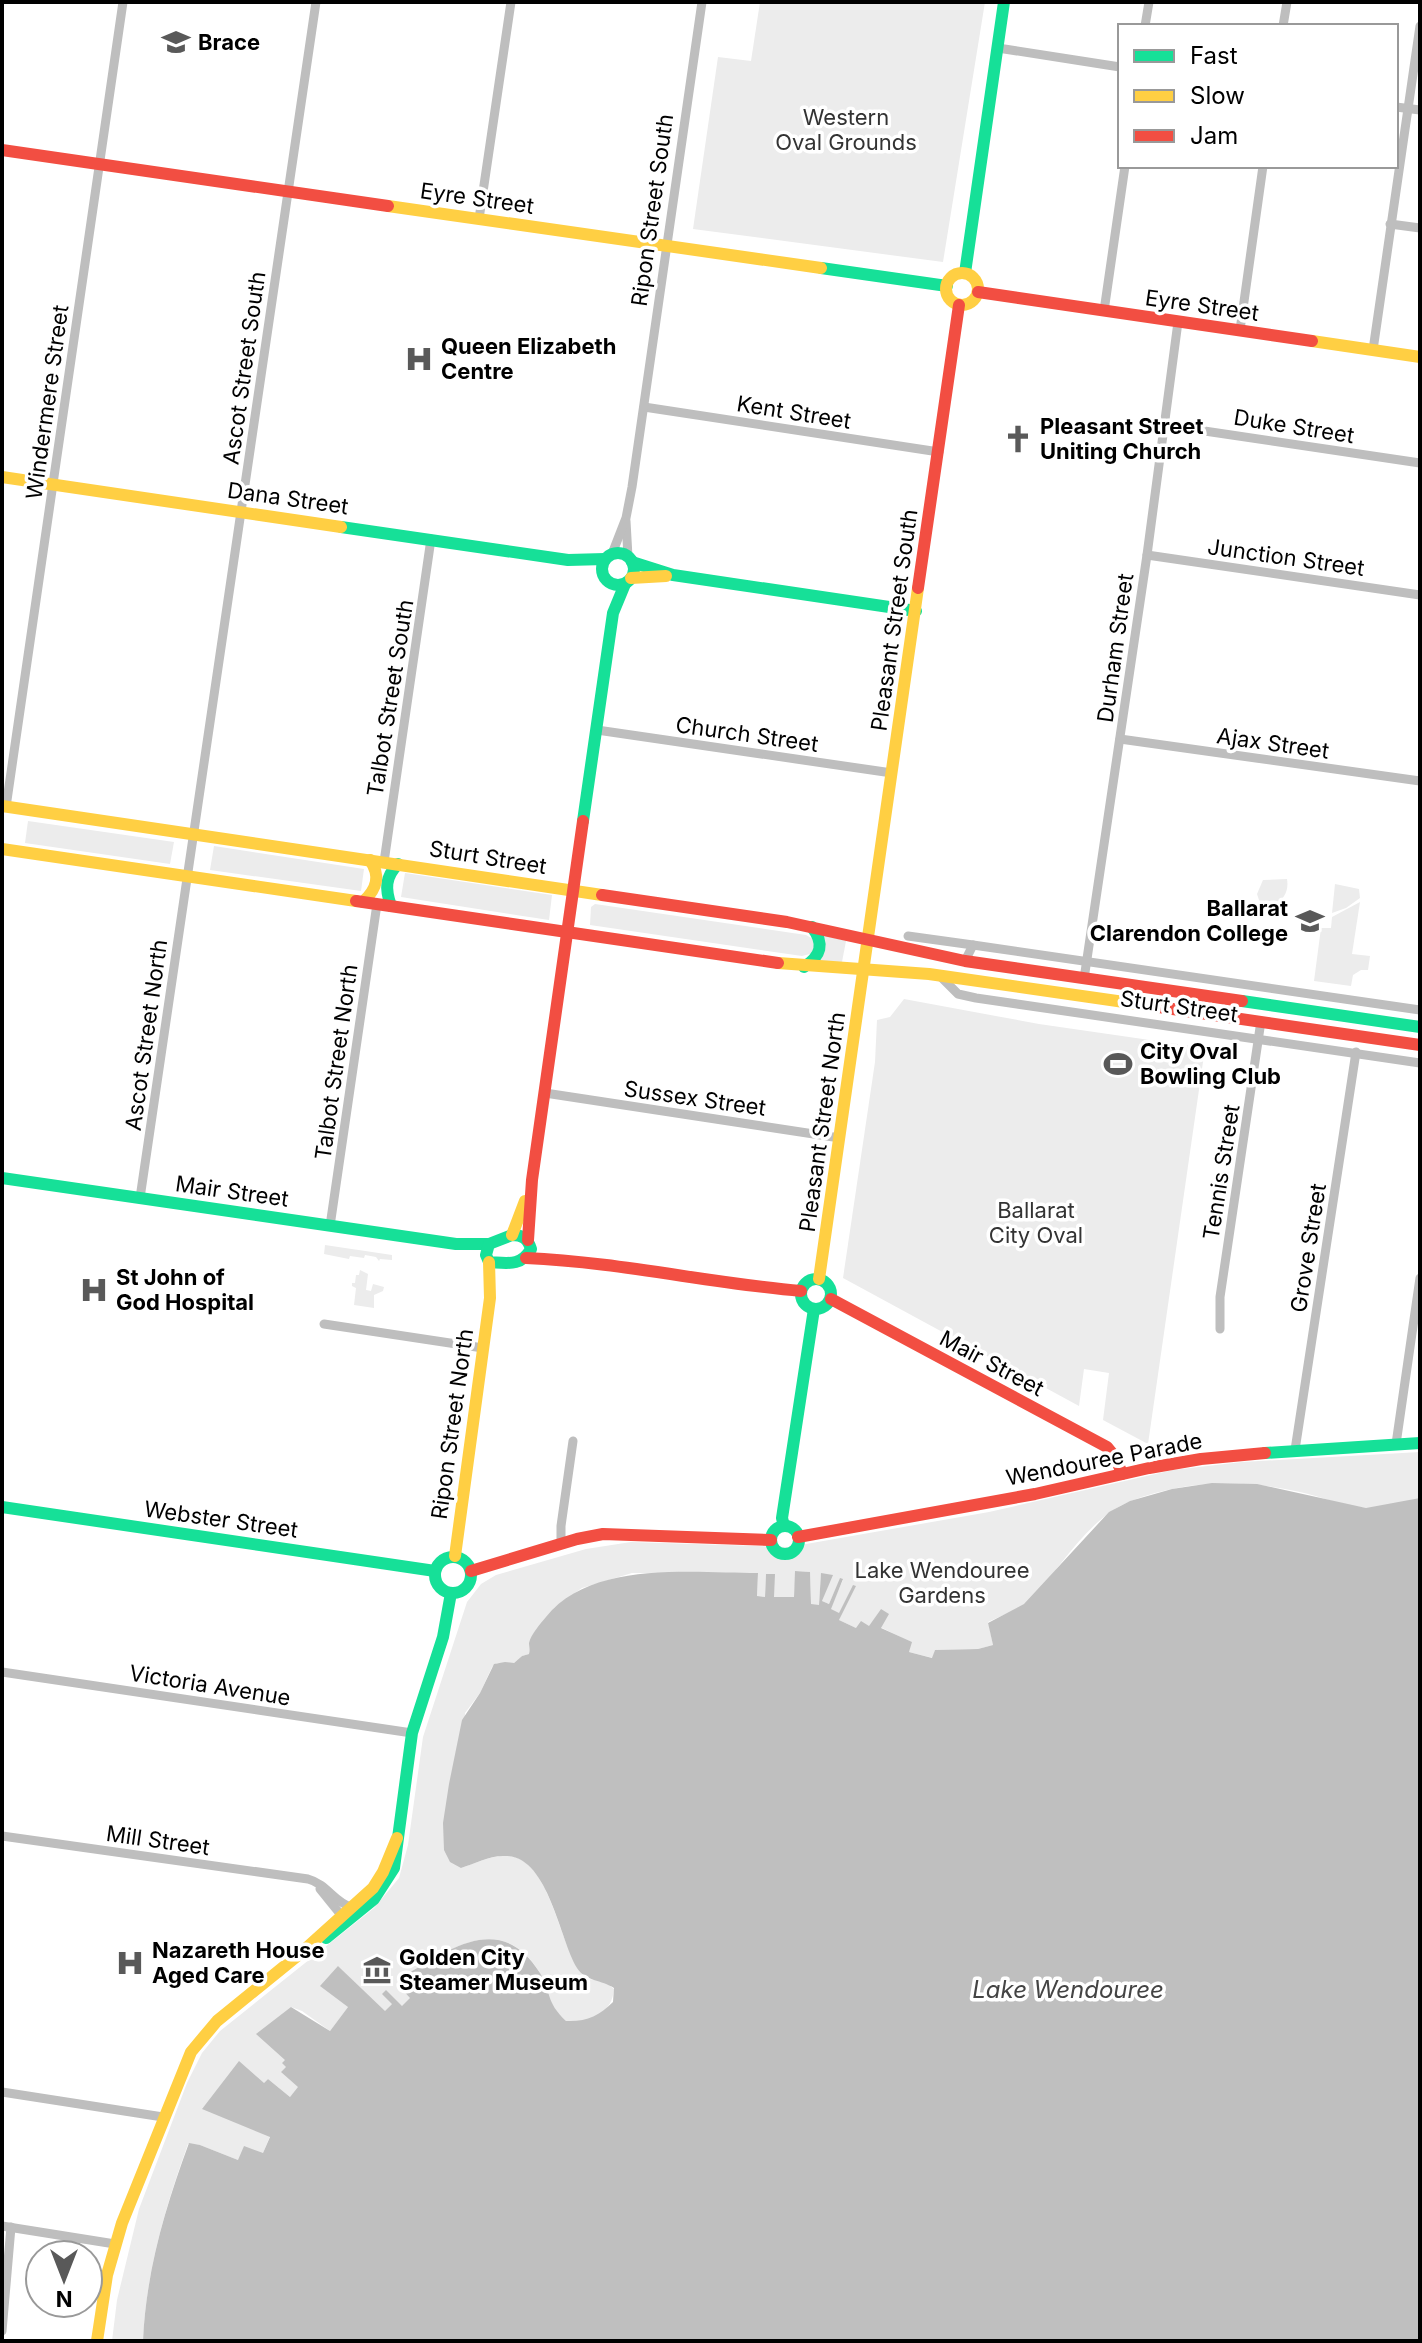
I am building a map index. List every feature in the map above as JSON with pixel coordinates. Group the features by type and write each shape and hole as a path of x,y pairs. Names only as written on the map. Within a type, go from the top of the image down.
{"street":[{"name":"Windermere Street","path":"4,806 123,2"},
{"name":"Ascot Street South","path":"194,834 316,2"},
{"path":"479,219 511,2"},
{"name":"Ripon Street South","path":"630,559 626,518 702,2"},
{"path":"965,273 1004,2"},
{"path":"1145,24 1149,2"},
{"path":"1283,24 1287,2"},
{"path":"1373,350 1420,26"},
{"path":"998,48 1118,67"},
{"path":"1398,107 1420,110"},
{"name":"Eyre Street","path":"2,150 947,286"},
{"path":"1104,311 1125,168"},
{"path":"1240,330 1263,168"},
{"path":"1390,224 1420,228"},
{"path":"965,273 976,280 978,292 971,302 959,305 949,298 947,286 953,276 965,273"},
{"name":"Eyre Street","path":"978,292 1420,357"},
{"name":"Pleasant Street South","path":"868,941 959,305"},
{"name":"Durham Street","path":"1084,979 1178,322"},
{"name":"Kent Street","path":"644,407 939,452"},
{"name":"Duke Street","path":"1164,425 1420,463"},
{"name":"Dana Street","path":"2,477 568,560 608,557"},
{"name":"Ripon Street South","path":"608,557 626,518"},
{"name":"Talbot Street South","path":"377,861 431,539"},
{"path":"613,613 605,578 608,557 620,553 673,575 916,611"},
{"name":"Junction Street","path":"1147,555 1420,595"},
{"path":"526,1258 532,1180 613,613 634,570 630,559"},
{"name":"Dana Street","path":"568,560 605,578"},
{"path":"605,578 616,585 673,575"},
{"name":"Church Street","path":"597,730 892,773"},
{"name":"Ajax Street","path":"1120,739 1420,781"},
{"name":"Sturt Street","path":"4,806 812,927 965,961 1420,1027"},
{"name":"Ascot Street North","path":"140,1198 194,834"},
{"name":"Sturt Street","path":"2,849 804,967 939,975 1420,1045"},
{"path":"363,902 377,886 377,861"},
{"path":"384,905 386,877 398,864"},
{"name":"Talbot Street North","path":"330,1226 384,905"},
{"path":"804,967 816,959 822,948 819,935 812,927"},
{"name":"Sturt Street","path":"908,936 1420,1010"},
{"name":"Pleasant Street North","path":"819,1279 868,941"},
{"path":"965,961 973,945"},
{"name":"Sturt Street","path":"939,975 958,994 976,998 1259,1037 1420,1063"},
{"name":"Tennis Street","path":"1220,1329 1220,1297 1261,1021"},
{"name":"Grove Street","path":"1295,1450 1356,1052"},
{"name":"Sussex Street","path":"545,1093 840,1138"},
{"name":"Mair Street","path":"2,1178 456,1244 489,1244"},
{"path":"512,1235 532,1180"},
{"path":"489,1244 512,1235 523,1236 529,1242 570,1260"},
{"name":"Mair Street","path":"456,1244 503,1264"},
{"name":"Ripon Street North","path":"455,1556 490,1298 486,1251 489,1244"},
{"path":"503,1264 526,1258 570,1260 732,1285 801,1291"},
{"name":"Ripon Street North","path":"490,1298 503,1264"},
{"path":"1396,1444 1420,1278"},
{"path":"819,1279 829,1286 831,1299 825,1307 814,1309 803,1302 801,1291 806,1282 819,1279"},
{"name":"Mair Street","path":"831,1299 1107,1447 1116,1458 1122,1474"},
{"path":"784,1526 782,1518 814,1309"},
{"path":"324,1324 483,1348"},
{"path":"561,1543 560,1528 573,1441"},
{"name":"Wendouree Parade","path":"798,1537 1035,1494 1201,1459 1420,1443"},
{"name":"Webster Street","path":"2,1507 435,1571"},
{"path":"784,1526 793,1529 798,1537 797,1546 786,1554 774,1549 771,1540 775,1530 784,1526"},
{"path":"471,1571 593,1536 620,1534 771,1540"},
{"path":"455,1556 465,1561 471,1571 467,1587 451,1593 440,1588 435,1571 440,1562 455,1556"},
{"path":"97,2341 115,2244 163,2117 186,2062 201,2037 349,1913 379,1879 397,1838 412,1733 443,1637 451,1593"},
{"name":"Victoria Avenue","path":"2,1672 412,1733"},
{"name":"Mill Street","path":"2,1836 308,1879 349,1913"},
{"path":"2,2092 163,2117"},
{"path":"2,2331 6,2226 115,2244"}],"green space":[{"name":"Western Oval Grounds","path":"760,2 985,2 943,262 693,229 718,57 751,61"},
{"path":"28,821 174,842 170,864 25,843"},
{"path":"214,846 364,869 361,891 210,870"},
{"path":"405,873 552,895 549,920 401,897"},
{"path":"1287,879 1285,895 1280,901 1273,905 1260,903 1257,894 1263,880"},
{"path":"1335,884 1359,889 1360,898 1332,913"},
{"path":"1360,902 1352,954 1370,956 1368,970 1353,975 1351,986 1314,981 1321,928 1331,928 1332,917"},
{"path":"595,904 806,935 813,939 815,948 810,954 802,956 590,925 591,907"},
{"path":"823,935 846,941 842,962 819,962"},
{"name":"Ballarat City Oval","path":"904,999 1039,1024 1205,1048 1148,1444 1103,1420 1109,1373 1084,1369 1079,1406 843,1278 875,1062 877,1020 890,1017"},
{"path":"325,1245 392,1255 392,1260 379,1261 376,1257 365,1255 364,1258 350,1256 349,1259 324,1254"},
{"path":"360,1270 368,1274 366,1290 371,1291 373,1284 384,1287 383,1291 374,1295 374,1308 354,1305 356,1288 352,1283 355,1283"},
{"name":"Lake Wendouree Gardens","path":"1420,1452 1420,1498 1386,1506 1357,1507 1279,1488 1236,1484 1193,1485 1131,1501 1100,1520 1026,1603 988,1622 993,1645 978,1649 935,1650 933,1658 909,1652 911,1642 880,1627 881,1609 869,1627 856,1628 839,1620 853,1585 839,1614 830,1609 843,1580 840,1579 829,1604 822,1601 832,1575 821,1574 819,1605 811,1605 810,1572 796,1571 794,1597 774,1597 774,1574 766,1574 765,1597 757,1597 758,1573 632,1573 582,1588 554,1608 529,1643 529,1654 514,1663 497,1663 492,1667 480,1693 465,1713 461,1868 485,1859 510,1856 531,1868 547,1893 570,1951 588,1979 604,1981 614,1989 609,2005 591,2018 566,2021 551,2006 540,1973 526,1954 494,1939 477,1940 460,1946 407,1974 411,1998 403,2006 392,2004 385,2012 338,1966 348,2007 330,2031 291,2007 285,2060 299,2087 290,2097 268,2079 202,2108 270,2136 263,2153 238,2160 200,2145 188,2144 158,2241 148,2290 143,2341 112,2341 117,2300 139,2209 187,2083 202,2053 220,2031 374,1908 399,1878 408,1845 423,1737 467,1602 481,1584 496,1575 586,1549 631,1542 789,1547 989,1512 1173,1470 1242,1462"}],"water":[{"name":"Lake Wendouree","path":"1212,1483 1257,1484 1366,1508 1420,1498 1420,2341 143,2341 148,2290 158,2240 189,2143 238,2160 244,2146 263,2153 270,2137 202,2109 239,2061 264,2083 268,2079 290,2097 298,2087 281,2072 286,2067 282,2063 285,2060 256,2034 291,2007 330,2031 348,2007 320,1986 338,1966 385,2011 392,2004 382,1994 386,1990 402,2006 410,1998 400,1987 409,1977 407,1974 459,1946 476,1940 493,1939 510,1944 525,1954 540,1973 552,2002 566,2021 592,2017 613,2002 614,1988 584,1975 577,1968 550,1900 531,1868 518,1859 503,1856 461,1868 450,1862 444,1850 443,1823 462,1720 494,1664 514,1663 529,1654 529,1643 534,1632 565,1599 589,1586 616,1578 674,1572 758,1573 757,1596 765,1597 766,1574 775,1574 774,1597 794,1597 795,1571 810,1572 811,1604 819,1605 821,1573 833,1575 822,1601 829,1604 840,1578 843,1579 831,1609 839,1613 853,1585 856,1586 839,1620 856,1628 861,1621 869,1626 881,1609 889,1614 881,1628 912,1642 909,1652 932,1658 935,1650 978,1649 993,1645 988,1623 1024,1604 1109,1512 1130,1501 1172,1489"}],"traffic: fast":[{"path":"965,273 1004,2"},
{"path":"821,268 947,286"},
{"path":"341,527 568,560 605,559"},
{"path":"618,553 629,558 634,569 629,580 618,585 607,580 602,569 607,558 618,553"},
{"path":"632,562 673,575 916,611"},
{"path":"583,821 613,613 625,584"},
{"path":"391,906 387,884 398,864"},
{"path":"804,967 819,949 819,939 812,927"},
{"path":"1242,1001 1420,1027"},
{"path":"2,1178 456,1244 489,1244"},
{"path":"512,1235 527,1240 531,1249 527,1255 513,1263 489,1262 486,1255 489,1244 512,1235"},
{"path":"816,1279 827,1283 831,1294 827,1305 816,1309 805,1305 801,1294 805,1283 816,1279"},
{"path":"784,1526 782,1518 814,1309"},
{"path":"1265,1453 1420,1443"},
{"path":"2,1507 435,1571"},
{"path":"785,1526 795,1530 799,1540 795,1550 785,1554 775,1550 771,1540 775,1530 785,1526"},
{"path":"453,1557 466,1562 471,1575 466,1588 453,1593 440,1588 435,1575 440,1562 453,1557"},
{"path":"326,1938 374,1899 394,1868 412,1733 443,1637 451,1593"}],"traffic: slow":[{"path":"388,206 821,268"},
{"path":"962,273 973,278 978,289 973,300 962,305 951,300 946,289 951,278 962,273"},
{"path":"1312,341 1420,357"},
{"path":"2,477 341,527"},
{"path":"631,578 666,576"},
{"path":"819,1279 918,588"},
{"path":"2,806 602,895"},
{"path":"2,849 356,901"},
{"path":"363,902 376,882 376,871 370,860"},
{"path":"778,963 929,974 1138,1004"},
{"path":"512,1235 525,1201"},
{"path":"455,1556 490,1298 489,1262"},
{"path":"97,2341 107,2275 122,2223 191,2052 217,2021 302,1952 373,1888 397,1838"}],"traffic: jam":[{"path":"2,150 388,206"},
{"path":"978,292 1312,341"},
{"path":"918,588 959,305"},
{"path":"528,1240 532,1180 583,821"},
{"path":"602,895 787,922 965,961 1242,1001"},
{"path":"356,901 778,963"},
{"path":"1138,1004 1420,1045"},
{"path":"526,1258 801,1291"},
{"path":"831,1299 1107,1447 1116,1458 1122,1474"},
{"path":"798,1537 1035,1494 1149,1468 1265,1453"},
{"path":"471,1571 603,1534 771,1540"}],"place":[{"name":"Brace","path":"176,42"},
{"name":"Queen Elizabeth Centre","path":"419,359"},
{"name":"Pleasant Street Uniting Church","path":"1018,439"},
{"name":"Ballarat Clarendon College","path":"1310,921"},
{"name":"City Oval Bowling Club","path":"1118,1064"},
{"name":"St John of God Hospital","path":"94,1290"},
{"name":"Nazareth House Aged Care","path":"130,1963"},
{"name":"Golden City Steamer Museum","path":"377,1970"}]}
